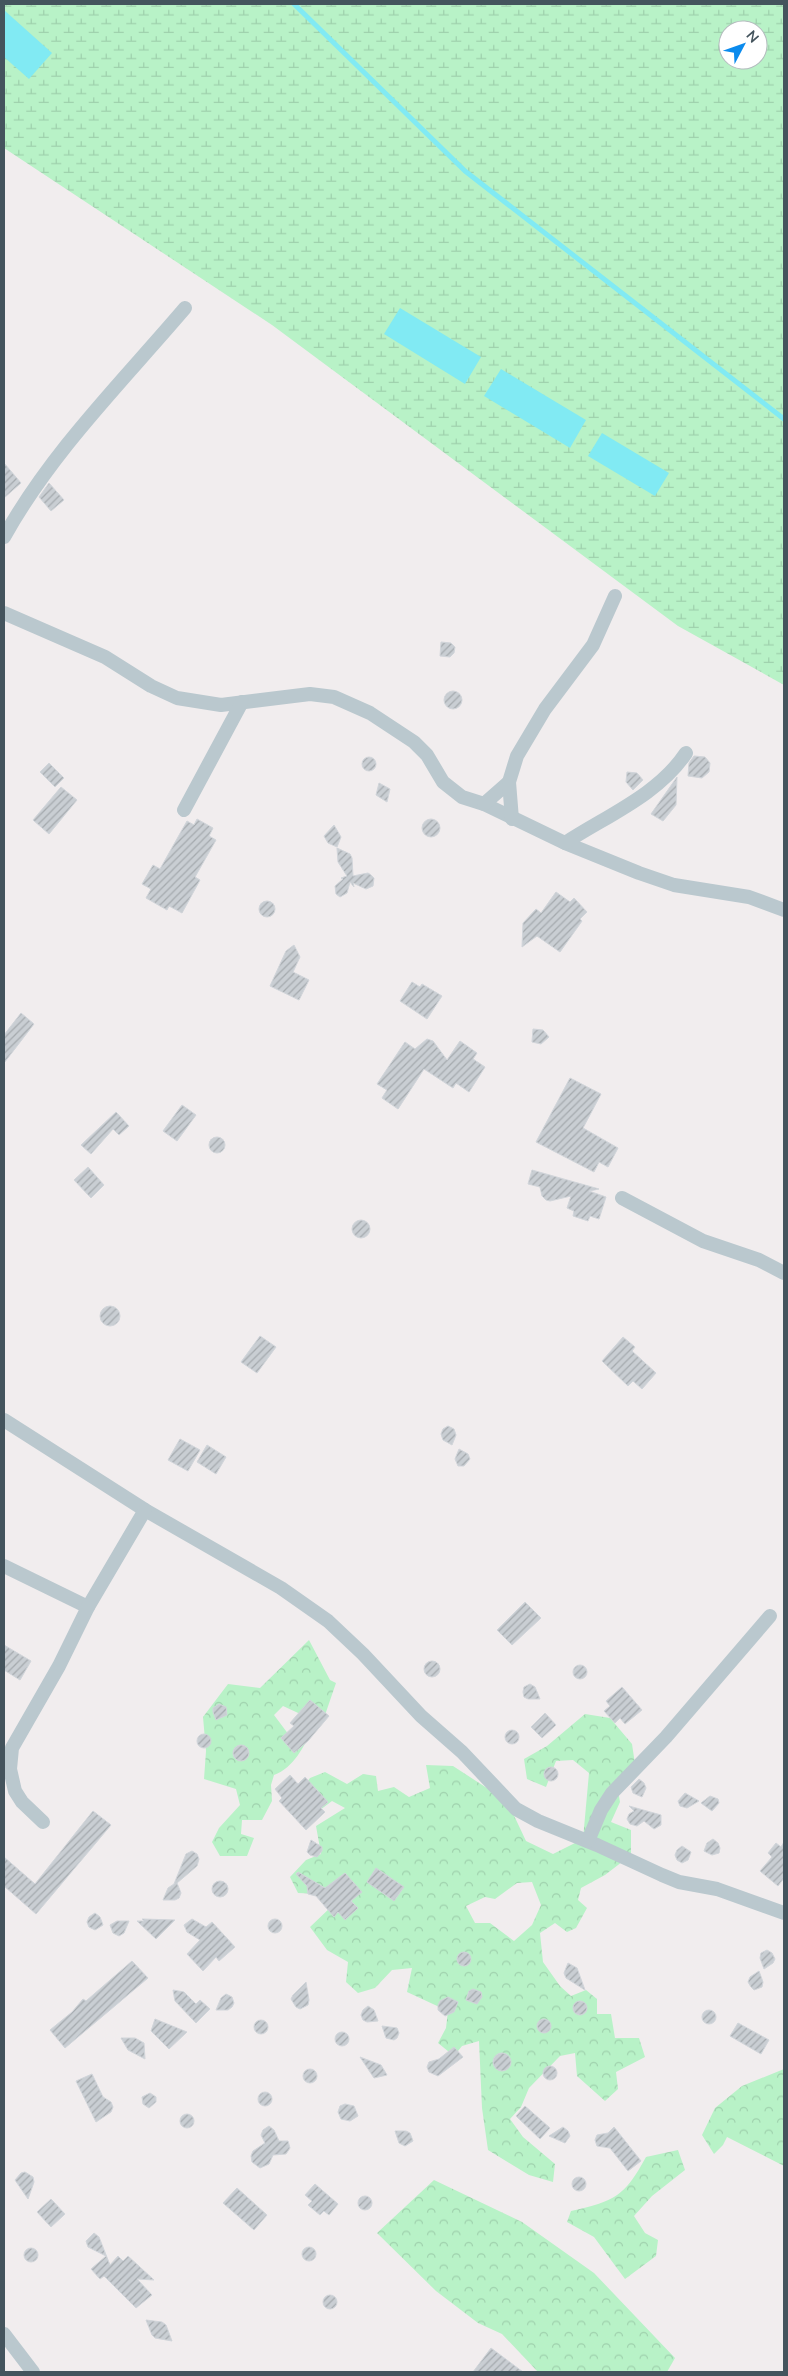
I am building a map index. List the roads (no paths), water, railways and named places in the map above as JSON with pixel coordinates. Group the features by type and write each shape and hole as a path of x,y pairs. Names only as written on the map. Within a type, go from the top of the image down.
{"street":[{"path":"4,537 46,472 106,396 185,308"},
{"path":"512,820 509,782 522,746 562,683 593,645 615,596"},
{"path":"4,613 97,653 151,686 177,698 221,705 310,694 334,697 370,713 420,747 443,782 462,797 484,804 512,820 615,864 674,885 750,897 784,910"},
{"path":"184,810 242,702"},
{"path":"565,843 655,787 678,765 686,753"},
{"path":"484,804 509,782"},
{"path":"622,1198 702,1241 759,1260 784,1273"},
{"path":"4,1420 145,1510 300,1600 328,1620 409,1704 462,1752 516,1809 538,1821 679,1882 717,1889 784,1913"},
{"path":"43,1822 22,1802 15,1791 10,1769 12,1748 59,1666 88,1607 145,1510"},
{"path":"4,1566 88,1607"},
{"path":"588,1841 612,1793 666,1737 770,1616"},
{"path":"4,2334 33,2372"}],"water":[{"path":"4,10 52,53 29,79 4,57"},
{"path":"400,308 481,357 465,384 384,334"},
{"path":"501,369 586,420 570,448 484,396"},
{"path":"602,433 669,473 655,496 588,456"}],"waterway":[{"path":"294,4 465,171 784,419"}]}
